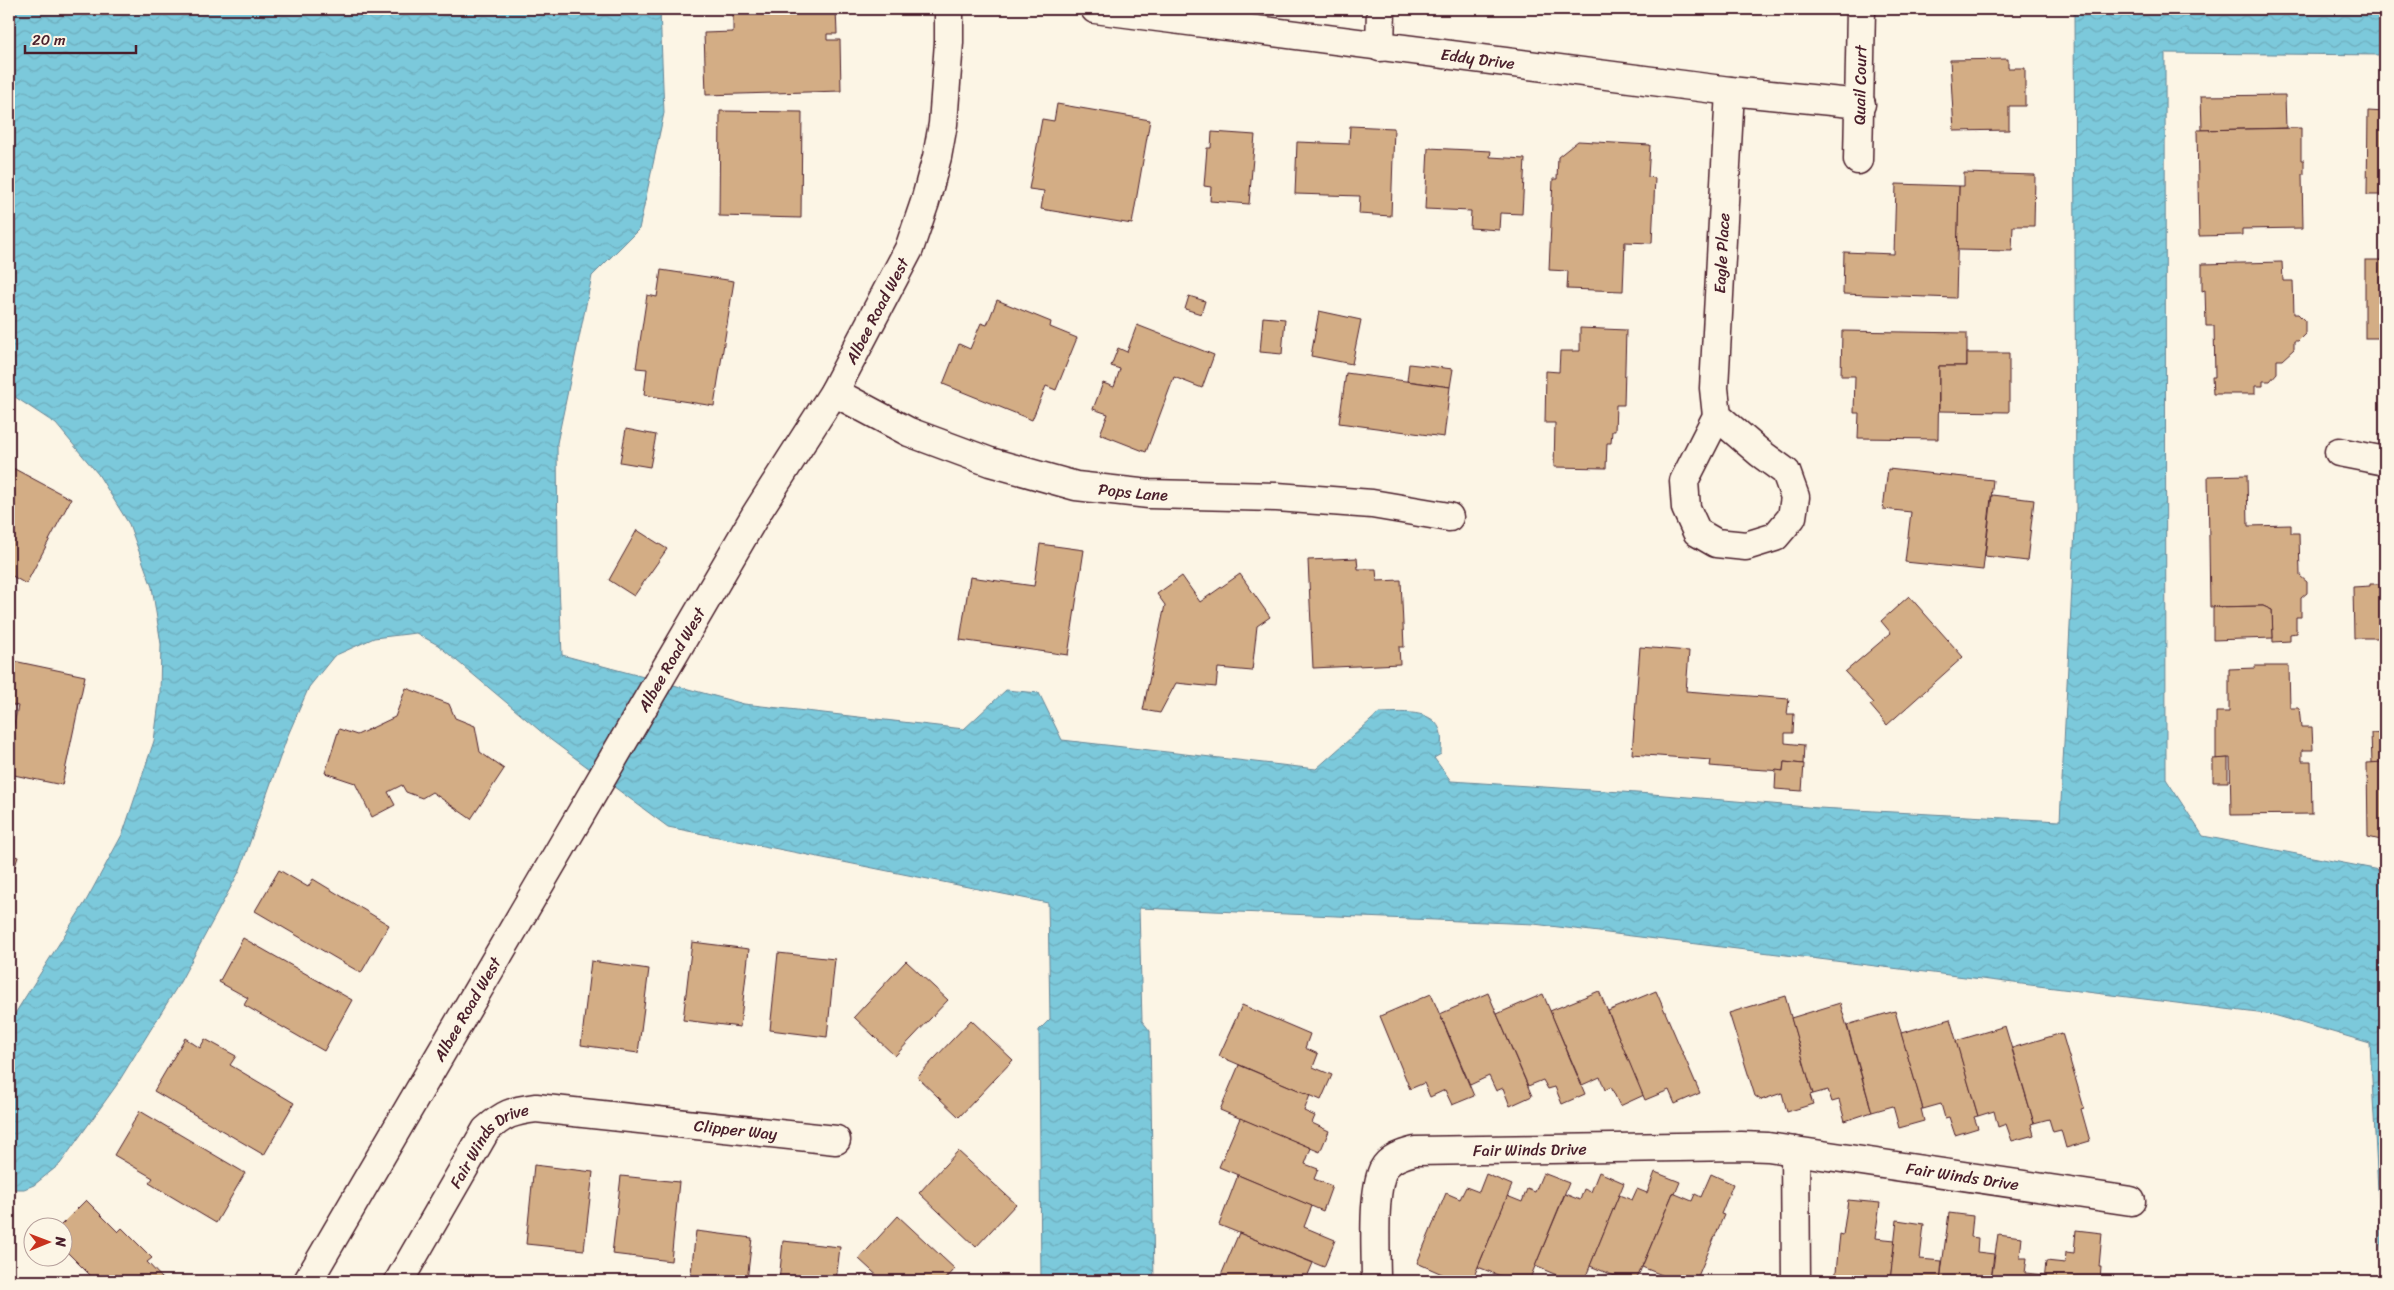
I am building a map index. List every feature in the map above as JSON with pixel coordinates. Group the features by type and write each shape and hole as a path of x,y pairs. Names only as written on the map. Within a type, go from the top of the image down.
{"street":[{"name":"Albee Road West","path":"308,1281 756,514 834,392 909,249 925,202 937,157 943,124 950,9"},
{"name":"Eddy Drive","path":"1095,9 1730,91 1861,104"},
{"path":"1380,47 1381,9"},
{"name":"Quail Court","path":"1858,160 1861,104 1861,9"},
{"name":"Eagle Place","path":"1717,416 1714,388 1730,91"},
{"name":"Pops Lane","path":"834,392 909,432 990,462 1076,486 1149,494 1277,496 1343,502 1449,517"},
{"path":"1717,416 1760,454 1786,472 1795,497 1792,517 1775,537 1746,546 1716,543 1697,532 1689,516 1686,508 1684,481 1717,416"},
{"path":"2339,452 2385,461"},
{"name":"Fair Winds Drive","path":"399,1281 486,1130 503,1115 536,1108 636,1118"},
{"name":"Clipper Way","path":"636,1118 836,1140"},
{"name":"Fair Winds Drive","path":"1376,1281 1378,1190 1384,1169 1397,1155 1414,1151 1741,1146 1795,1151 2131,1201"},
{"path":"1795,1151 1796,1281"}],"water":[{"path":"9,9 660,9 664,113 639,229 592,276 557,443 558,560 562,655 744,704 964,729 1006,690 1039,693 1062,740 1316,769 1379,713 1415,713 1432,719 1438,725 1441,734 1441,754 1434,758 1451,781 1652,794 1819,808 2060,821 2076,509 2074,9 2385,9 2385,55 2165,53 2166,779 2203,836 2385,871 2385,1281 2383,1281 2370,1043 2274,1015 1534,924 1139,908 1142,1021 1150,1031 1154,1281 1041,1281 1039,1030 1050,1019 1048,903 668,827 551,740 438,645 416,633 374,638 334,656 309,687 288,735 240,870 180,982 116,1086 60,1164 34,1185 24,1189 12,1189 9,1186 9,1023 86,901 123,833 154,741 160,694 161,644 152,587 129,524 98,474 56,424 9,393"}],"building":[{"path":"733,9 836,9 837,34 827,34 827,40 840,40 841,91 706,95 704,33 733,32"},
{"path":"2008,59 2008,68 2025,68 2025,106 2009,106 2009,130 1954,131 1950,60"},
{"path":"2285,95 2286,128 2202,130 2201,96"},
{"path":"1057,104 1150,120 1132,224 1041,209 1044,191 1029,189 1042,119 1054,121"},
{"path":"720,111 802,112 801,218 719,216"},
{"path":"2368,111 2385,112 2385,195 2367,195"},
{"path":"1350,126 1394,128 1391,216 1359,214 1360,196 1295,194 1297,142 1349,144"},
{"path":"2301,128 2301,160 2304,160 2304,174 2302,174 2303,228 2242,229 2242,235 2199,236 2197,130"},
{"path":"1212,132 1255,135 1249,204 1210,201 1211,187 1204,186 1207,148 1211,148"},
{"path":"1578,141 1650,145 1648,177 1655,178 1652,243 1625,242 1623,291 1567,289 1568,271 1549,270 1553,179 1557,179 1558,157"},
{"path":"1428,148 1491,151 1490,157 1525,159 1522,214 1500,213 1499,230 1470,228 1471,211 1425,209"},
{"path":"1964,173 2035,175 2034,226 2013,226 2012,251 1957,250 1959,186 1964,186"},
{"path":"1896,184 1959,186 1956,298 1843,294 1844,252 1894,254"},
{"path":"2365,260 2385,260 2385,338 2365,338"},
{"path":"2282,262 2283,281 2293,281 2294,314 2298,314 2305,321 2305,334 2298,341 2294,341 2294,349 2282,360 2277,360 2277,373 2270,381 2263,381 2263,386 2255,386 2255,394 2213,394 2212,377 2215,377 2214,326 2206,326 2205,290 2202,291 2202,264"},
{"path":"661,270 734,281 714,406 644,395 647,369 636,368 647,295 657,297"},
{"path":"1189,296 1205,301 1201,314 1185,309"},
{"path":"997,300 1051,322 1050,327 1077,338 1056,390 1046,386 1032,420 943,384 959,344 970,349 981,323 987,325"},
{"path":"1319,311 1361,320 1352,364 1311,356"},
{"path":"1263,317 1285,319 1282,354 1260,352"},
{"path":"1137,325 1214,355 1202,388 1174,377 1146,452 1100,434 1108,414 1093,409 1103,383 1114,387 1120,369 1111,366 1118,348 1127,352"},
{"path":"1580,328 1626,330 1624,405 1616,405 1615,431 1612,431 1611,443 1607,443 1606,468 1554,467 1555,423 1545,423 1546,371 1559,372 1560,351 1580,351"},
{"path":"1842,331 1967,333 1967,366 1939,366 1938,439 1858,438 1859,413 1854,413 1855,376 1841,376"},
{"path":"1967,353 2009,353 2009,412 1939,411 1939,366 1967,366"},
{"path":"1409,364 1453,369 1450,387 1407,381"},
{"path":"1346,373 1450,387 1444,437 1339,423"},
{"path":"626,429 656,435 650,467 620,462"},
{"path":"9,466 71,499 26,584 9,574"},
{"path":"1888,469 1993,480 1983,570 1905,562 1911,512 1883,509"},
{"path":"2247,475 2248,526 2291,525 2291,533 2299,533 2300,576 2307,582 2307,593 2301,598 2301,617 2296,617 2296,633 2290,634 2290,641 2273,642 2272,610 2263,606 2210,607 2208,476"},
{"path":"1992,495 2034,500 2027,561 1985,556"},
{"path":"637,530 667,549 634,596 609,580"},
{"path":"1040,544 1084,550 1068,655 960,640 970,577 1034,586"},
{"path":"1357,558 1358,569 1376,569 1377,581 1401,580 1404,647 1399,647 1400,664 1313,668 1308,560"},
{"path":"1240,574 1270,617 1257,626 1252,671 1218,668 1216,687 1176,683 1160,713 1143,710 1165,605 1157,594 1182,576 1200,602"},
{"path":"2370,584 2382,584 2382,586 2385,586 2385,638 2354,638 2353,587 2370,586"},
{"path":"1909,596 1963,657 1887,725 1870,705 1874,703 1845,672 1891,633 1881,621"},
{"path":"2263,606 2272,610 2273,638 2213,640 2213,607"},
{"path":"1640,647 1689,651 1686,691 1789,699 1787,714 1794,714 1793,733 1785,733 1785,743 1804,745 1803,764 1784,762 1783,771 1710,766 1711,760 1632,754"},
{"path":"9,660 85,676 62,785 9,774 9,727 13,728 18,706 9,704"},
{"path":"2255,666 2289,666 2290,708 2299,708 2301,727 2312,727 2313,750 2302,750 2302,761 2311,761 2312,814 2231,815 2230,758 2216,759 2216,712 2229,712 2229,669 2255,668"},
{"path":"406,688 449,704 455,718 475,726 480,752 504,769 471,819 432,792 422,798 406,792 402,785 388,792 395,805 372,817 355,783 325,773 339,729 357,735 395,717"},
{"path":"2371,733 2385,734 2385,771 2384,762 2372,763"},
{"path":"2228,758 2228,782 2213,782 2213,759"},
{"path":"1784,762 1804,764 1802,791 1775,789 1776,770 1783,771"},
{"path":"2384,762 2385,841 2368,837 2367,763"},
{"path":"9,854 18,857 9,884"},
{"path":"279,870 308,887 313,879 389,925 361,973 255,911"},
{"path":"243,938 352,1000 324,1051 244,1005 248,998 219,982"},
{"path":"692,942 749,949 740,1027 683,1020"},
{"path":"778,953 835,959 827,1037 770,1030"},
{"path":"591,961 649,969 638,1053 581,1045"},
{"path":"906,961 948,1000 895,1056 854,1017"},
{"path":"1599,991 1644,1095 1620,1106 1611,1087 1605,1090 1600,1077 1582,1085 1550,1011"},
{"path":"1656,991 1700,1093 1675,1104 1669,1090 1645,1100 1608,1011"},
{"path":"1488,993 1532,1096 1510,1106 1503,1088 1496,1091 1489,1076 1470,1085 1440,1014"},
{"path":"1431,994 1474,1096 1452,1105 1445,1090 1430,1097 1424,1083 1410,1089 1380,1016"},
{"path":"1543,994 1585,1094 1562,1104 1555,1087 1548,1089 1543,1080 1528,1086 1497,1014"},
{"path":"1785,996 1813,1094 1810,1095 1813,1104 1787,1112 1782,1093 1761,1100 1755,1096 1729,1013"},
{"path":"1840,1003 1872,1112 1845,1121 1839,1100 1832,1102 1828,1090 1813,1094 1791,1018"},
{"path":"1242,1005 1310,1034 1305,1048 1318,1054 1313,1067 1332,1075 1321,1100 1219,1056"},
{"path":"1895,1011 1923,1109 1921,1109 1924,1121 1899,1128 1893,1106 1872,1112 1847,1025"},
{"path":"1950,1019 1978,1116 1974,1117 1978,1128 1955,1135 1949,1117 1945,1118 1941,1104 1923,1109 1901,1033"},
{"path":"971,1020 1013,1060 959,1117 917,1077"},
{"path":"2005,1026 2034,1123 2031,1124 2034,1135 2012,1141 2006,1124 1998,1127 1994,1111 1978,1116 1956,1041"},
{"path":"2062,1033 2084,1108 2081,1109 2090,1141 2066,1148 2061,1130 2053,1132 2049,1119 2034,1123 2012,1048"},
{"path":"185,1038 200,1048 205,1039 236,1056 230,1065 294,1103 264,1155 154,1091"},
{"path":"1239,1065 1310,1095 1304,1111 1315,1116 1312,1123 1329,1131 1320,1152 1220,1110"},
{"path":"140,1111 245,1173 216,1223 149,1183 153,1178 114,1155"},
{"path":"1240,1118 1311,1148 1305,1164 1318,1169 1314,1179 1332,1186 1323,1211 1219,1167"},
{"path":"958,1151 1016,1204 976,1247 919,1193"},
{"path":"534,1165 593,1172 584,1250 526,1244"},
{"path":"1599,1172 1624,1183 1584,1281 1571,1281 1535,1266 1565,1194 1580,1200 1584,1189 1591,1192"},
{"path":"1655,1172 1680,1182 1675,1194 1673,1193 1636,1281 1627,1281 1590,1266 1619,1195 1632,1200 1637,1189 1647,1193"},
{"path":"1543,1173 1569,1183 1529,1281 1513,1281 1478,1267 1507,1196 1522,1202 1527,1189 1535,1192"},
{"path":"1486,1174 1512,1185 1472,1281 1458,1281 1417,1263 1446,1193 1460,1199 1466,1187 1479,1192"},
{"path":"1711,1174 1733,1184 1721,1214 1724,1215 1696,1281 1677,1281 1642,1267 1673,1193 1692,1201 1695,1194 1701,1197"},
{"path":"1238,1175 1312,1206 1304,1227 1335,1240 1324,1267 1219,1225"},
{"path":"621,1176 679,1182 671,1261 612,1254"},
{"path":"86,1200 118,1232 122,1228 152,1258 147,1262 162,1278 158,1281 96,1281 72,1257 72,1218 68,1218"},
{"path":"1848,1200 1880,1203 1875,1238 1895,1240 1890,1281 1835,1281 1840,1234 1843,1235"},
{"path":"1949,1213 1973,1216 1971,1237 1978,1238 1977,1252 1994,1254 1991,1281 1940,1281"},
{"path":"898,1216 955,1269 944,1281 883,1281 859,1259"},
{"path":"1897,1220 1924,1224 1920,1259 1942,1261 1940,1281 1890,1281"},
{"path":"2076,1230 2102,1233 2099,1267 2101,1267 2100,1281 2044,1281 2046,1261 2065,1263 2066,1252 2074,1253"},
{"path":"696,1231 752,1238 747,1281 690,1281"},
{"path":"1239,1233 1313,1263 1307,1277 1316,1281 1219,1280"},
{"path":"1998,1234 2022,1237 2020,1258 2027,1258 2025,1273 2045,1275 2044,1281 1991,1281"},
{"path":"783,1241 840,1247 836,1281 779,1281"}]}
